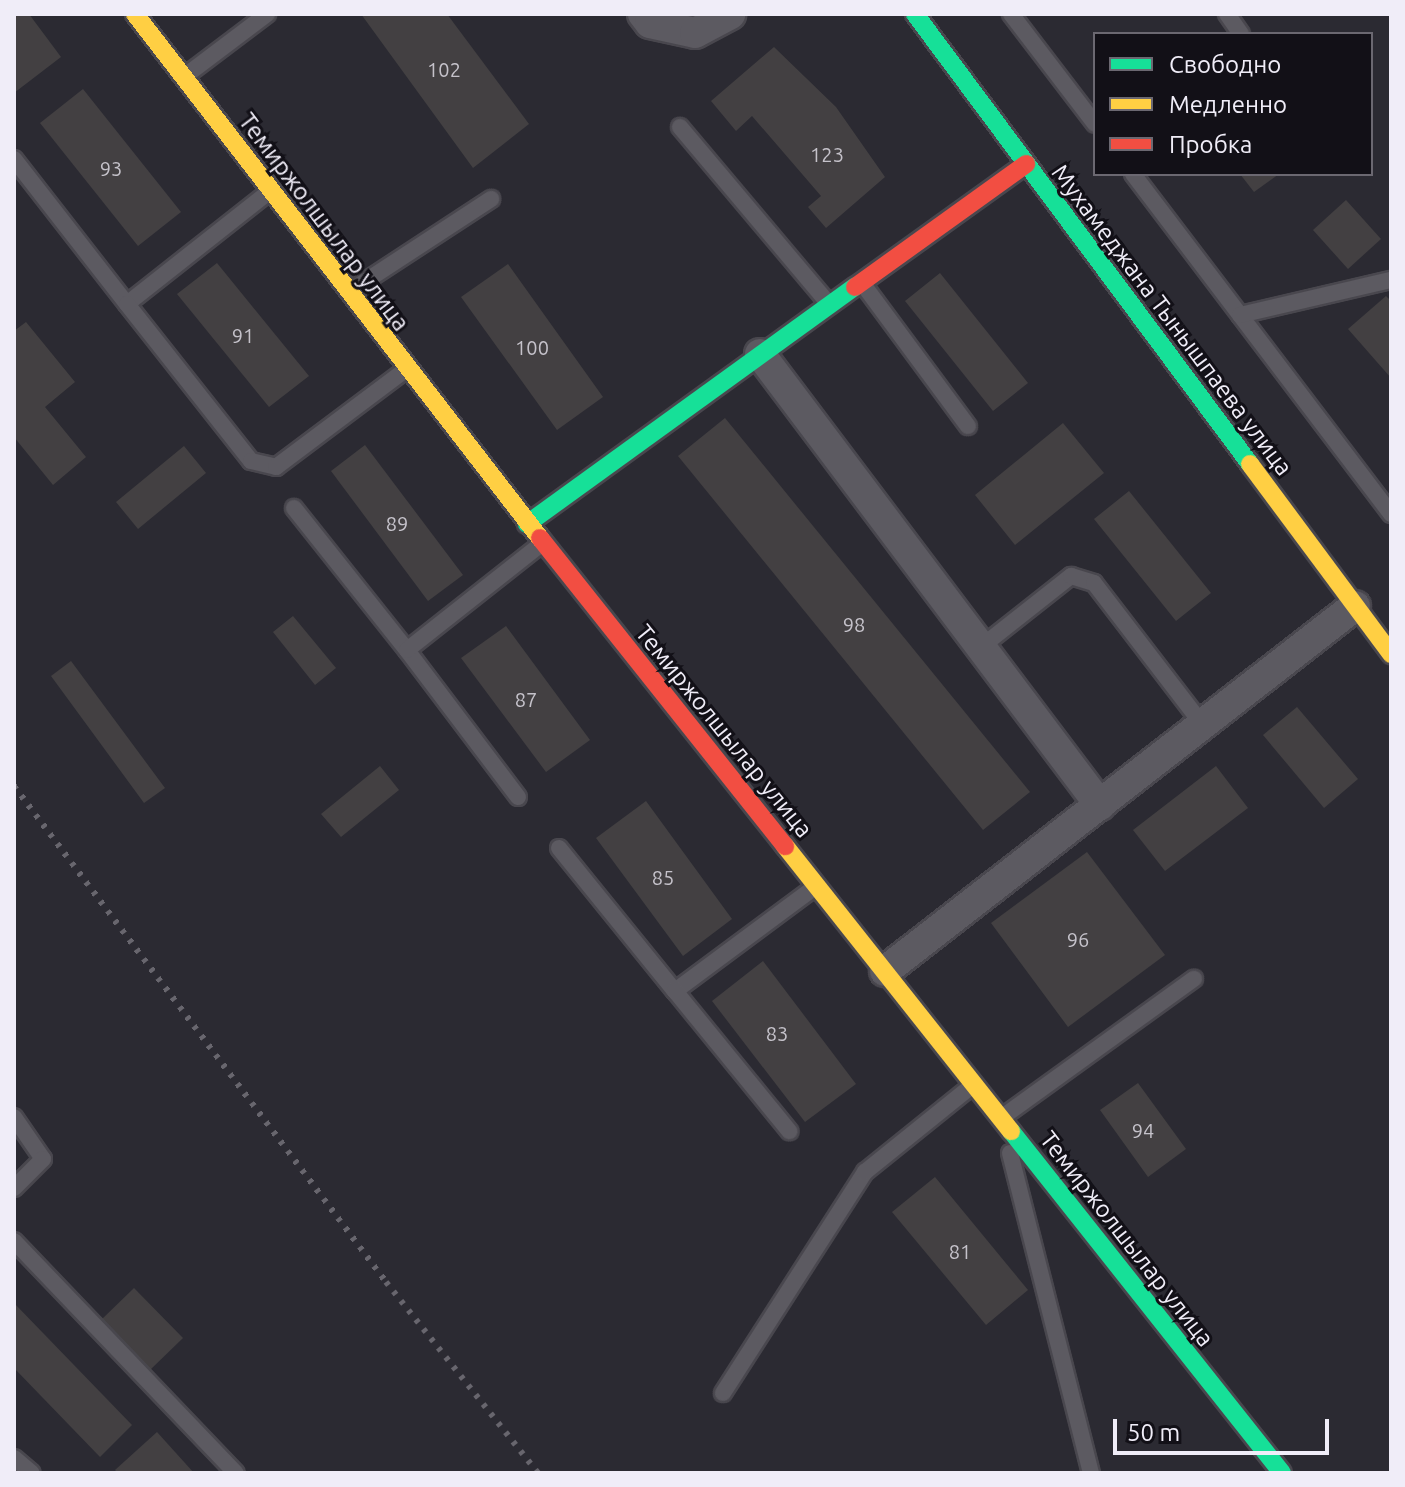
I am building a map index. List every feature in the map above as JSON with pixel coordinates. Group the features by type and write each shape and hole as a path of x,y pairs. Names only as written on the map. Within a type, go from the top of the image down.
{"street":[{"name":"Темиржолшылар улица","path":"135,14 527,524 1282,1473"},
{"path":"643,14 650,23 695,33 730,14"},
{"name":"Мухамеджана Тынышпаева улица","path":"915,14 1391,654"},
{"path":"527,524 1026,164"},
{"path":"760,354 1100,805"},
{"path":"885,971 1355,606"}],"lane":[{"path":"184,77 267,14"},
{"path":"1011,14 1093,121"},
{"path":"1227,14 1240,32"},
{"path":"680,127 829,304"},
{"path":"14,159 251,461 276,467 406,369"},
{"path":"1135,176 1390,511"},
{"path":"127,304 271,190"},
{"path":"348,293 491,199"},
{"path":"1240,315 1391,280"},
{"path":"861,281 968,426"},
{"path":"294,508 518,797"},
{"path":"407,650 543,543"},
{"path":"981,647 1071,576 1094,583 1203,725"},
{"path":"559,848 789,1131"},
{"path":"675,991 816,886"},
{"path":"1091,1473 1001,1118 1194,979"},
{"path":"723,1393 865,1172 974,1084"},
{"path":"14,1117 43,1159 14,1188"},
{"path":"14,1241 236,1473"},
{"path":"14,1458 32,1473"}],"building":[{"path":"14,14 29,14 61,57 14,93"},
{"path":"361,14 447,14 529,124 473,168"},
{"path":"774,47 836,107 885,177 826,228 808,207 821,196 752,116 736,131 711,101"},
{"path":"83,89 181,212 138,246 40,123"},
{"path":"1242,176 1276,176 1254,192"},
{"path":"1346,200 1381,239 1348,269 1313,230"},
{"path":"217,263 309,376 269,407 177,294"},
{"path":"508,264 603,397 557,430 461,297"},
{"path":"940,273 1028,383 993,411 905,301"},
{"path":"1386,296 1391,301 1391,378 1348,329"},
{"path":"26,322 75,382 45,407 86,457 53,485 14,437 14,331"},
{"path":"725,418 1030,792 983,830 678,456"},
{"path":"1063,423 1104,473 1015,545 975,495"},
{"path":"365,445 463,575 428,601 331,471"},
{"path":"184,446 206,473 138,529 116,502"},
{"path":"1129,491 1211,593 1176,621 1094,519"},
{"path":"293,616 336,668 315,685 273,632"},
{"path":"506,626 590,740 546,772 461,658"},
{"path":"71,661 165,788 144,803 51,676"},
{"path":"1297,707 1358,779 1324,808 1263,735"},
{"path":"380,766 399,790 341,837 321,814"},
{"path":"1216,766 1248,808 1165,871 1133,830"},
{"path":"646,801 732,919 683,956 596,838"},
{"path":"1087,852 1165,955 1068,1027 991,923"},
{"path":"763,961 856,1084 805,1122 712,1001"},
{"path":"1138,1083 1186,1149 1148,1177 1100,1110"},
{"path":"935,1177 1028,1290 986,1325 892,1212"},
{"path":"134,1288 183,1338 149,1371 100,1321"},
{"path":"14,1303 132,1425 100,1457 14,1368"},
{"path":"157,1432 194,1473 118,1473 115,1470"}],"railway":[{"path":"14,786 386,1282 538,1473"}],"traffic: fast":[{"path":"915,14 1250,464"},
{"path":"527,524 855,287"},
{"path":"1011,1131 1282,1473"}],"traffic: slow":[{"path":"135,14 540,538"},
{"path":"1250,464 1391,654"},
{"path":"785,846 1011,1131"}],"traffic: jam":[{"path":"855,287 1026,164"},
{"path":"540,538 785,846"}]}
